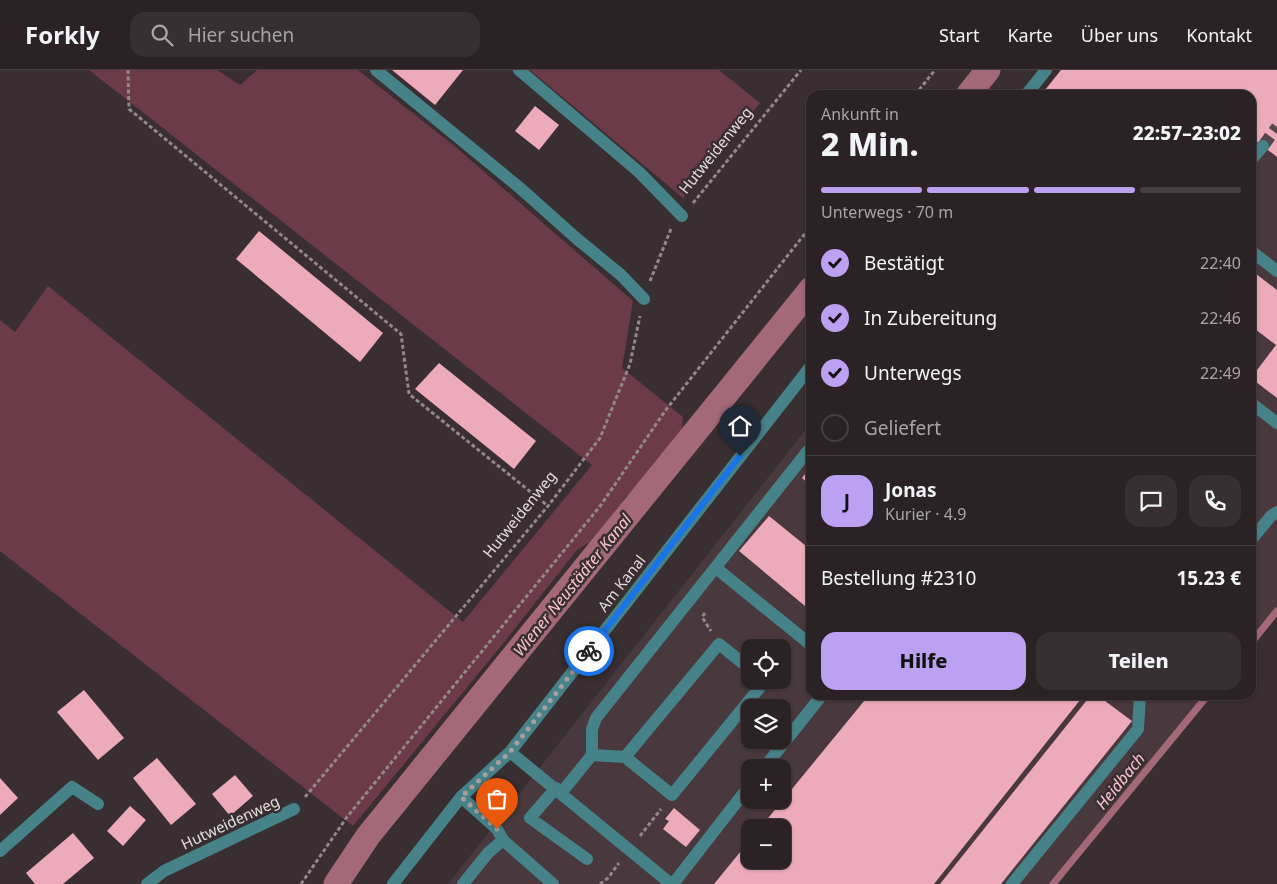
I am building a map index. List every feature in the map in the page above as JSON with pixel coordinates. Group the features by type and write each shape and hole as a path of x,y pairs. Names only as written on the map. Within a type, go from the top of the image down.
{"street":[{"path":"376,70 520,188 621,275 644,298"},
{"path":"519,70 639,172 682,216"},
{"path":"1030,90 1046,70"},
{"path":"1256,154 1263,146"},
{"path":"1256,255 1277,270"},
{"name":"Am Kanal","path":"393,884 461,797 510,752 806,372"},
{"path":"1256,407 1277,424"},
{"path":"587,858 530,818 592,755 592,729 596,718 806,453"},
{"path":"1256,526 1277,512"},
{"path":"716,568 806,640"},
{"path":"625,757 719,644 741,662"},
{"path":"592,755 625,757 672,795 758,689"},
{"path":"771,759 818,700"},
{"path":"1012,884 1138,728 1140,700"},
{"path":"510,752 672,884 741,797"},
{"path":"0,851 72,787 98,804"},
{"path":"461,797 497,829 503,840 553,884"},
{"name":"Hutweidenweg","path":"148,884 164,871 294,809"},
{"path":"465,883 488,853 503,840"}],"path":[{"path":"128,70 129,109 401,334 409,394 548,506"},
{"name":"Hutweidenweg","path":"294,809 548,506 600,438 630,364 644,298 670,231 801,70"},
{"path":"919,90 935,70"},
{"path":"302,884 347,817 601,505 665,411 806,232"},
{"path":"708,610 702,617 719,644"}],"shaded area":[{"path":"89,70 217,70 240,85 257,70 358,70 452,144 633,301 622,368 683,417 681,441 632,499 627,495 595,539 577,550 353,826 0,551 0,320 15,332 48,286 463,622 592,465"},
{"path":"530,70 719,70 760,103 683,198"},
{"path":"1277,70 1277,608 1256,634 1256,90 1111,90"},
{"path":"806,429 806,700 1203,700 1056,884 448,884"}],"building":[{"path":"392,70 463,70 435,105"},
{"path":"1061,70 1277,70 1277,157 1256,141 1256,90 1045,90"},
{"path":"535,106 559,125 539,150 515,131"},
{"path":"259,231 383,333 360,362 236,259"},
{"path":"1256,274 1277,290 1277,398 1256,382 1256,371 1276,345 1256,330"},
{"path":"439,363 536,441 514,469 415,389"},
{"path":"806,473 806,482 802,478"},
{"path":"769,516 806,546 806,607 739,551"},
{"path":"84,690 124,738 98,760 57,712"},
{"path":"865,700 1080,700 934,884 714,884 741,851 741,869 791,869 791,819 767,819 776,809 791,809 791,790"},
{"path":"1087,700 1104,700 1132,721 1001,884 940,884"},
{"path":"157,758 196,804 171,825 133,778"},
{"path":"235,775 253,796 230,816 212,794"},
{"path":"0,778 18,798 0,815"},
{"path":"130,806 146,820 123,846 107,831"},
{"path":"674,808 700,830 686,847 663,829 669,821 665,819"},
{"path":"73,833 94,858 63,884 35,884 26,873"}],"waterway":[{"name":"Wiener Neustädter Kanal","path":"972,90 988,70"},
{"name":"Wiener Neustädter Kanal","path":"336,884 368,836 806,295"},
{"name":"Heidbach","path":"1256,637 1277,611"},
{"name":"Heidbach","path":"1053,884 1204,700"}],"tunnel":[{"path":"1263,146 1277,127"}],"way so far":[{"path":"497,829 461,797 492,771 510,752 589,651"}],"route":[{"path":"589,651 740,456"}]}
